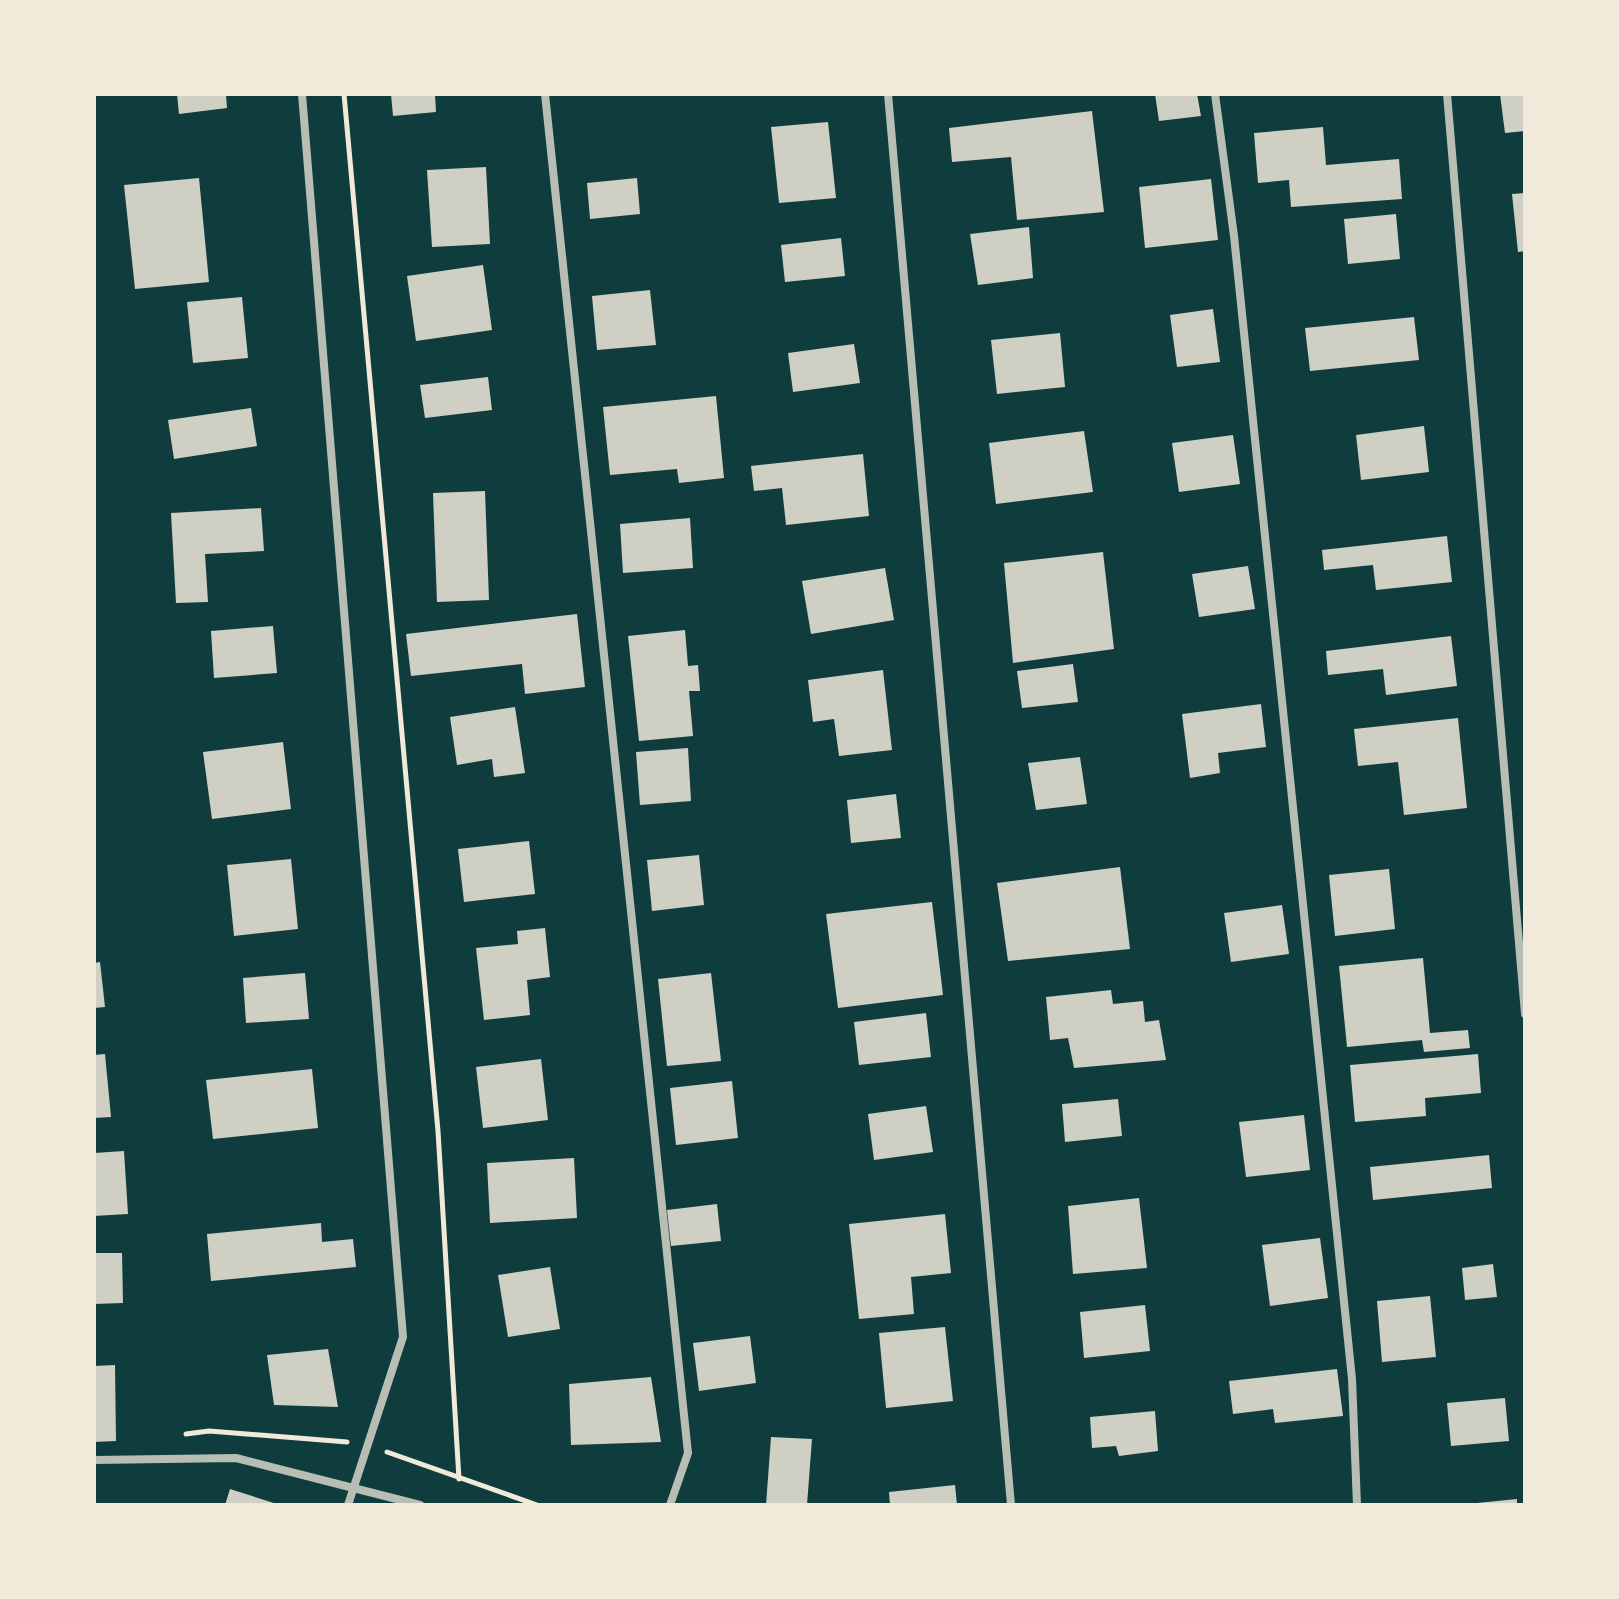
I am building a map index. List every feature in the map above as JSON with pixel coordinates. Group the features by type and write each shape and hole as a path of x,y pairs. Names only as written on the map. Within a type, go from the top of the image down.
{"street":[{"path":"302,94 403,1337 348,1505"},
{"path":"545,94 688,1453 670,1505"},
{"path":"888,94 1011,1505"},
{"path":"1215,94 1234,236 1347,1331 1357,1505"},
{"path":"1447,94 1525,1014"},
{"path":"94,1460 236,1458 420,1505"}],"path":[{"path":"344,94 438,1131 459,1479"},
{"path":"179,1435 209,1431 321,1438 368,1445 537,1505"}],"building":[{"path":"177,94 226,94 227,108 179,114"},
{"path":"391,94 435,94 436,112 393,116"},
{"path":"1155,94 1197,94 1201,116 1159,121"},
{"path":"1500,94 1525,94 1525,131 1505,133"},
{"path":"1092,111 1104,212 1017,220 1011,157 952,162 949,128"},
{"path":"828,122 836,198 779,203 771,127"},
{"path":"1323,127 1326,165 1399,159 1402,199 1291,207 1289,180 1258,183 1254,133"},
{"path":"486,167 490,244 432,247 427,170"},
{"path":"199,178 209,282 135,289 124,185"},
{"path":"637,178 640,214 590,219 587,183"},
{"path":"1211,179 1218,240 1145,248 1139,187"},
{"path":"1525,193 1525,251 1518,252 1512,194"},
{"path":"1396,214 1400,259 1348,264 1344,219"},
{"path":"1029,227 1033,278 978,285 970,234"},
{"path":"841,238 845,276 785,282 781,245"},
{"path":"483,265 492,330 416,341 407,276"},
{"path":"650,290 656,345 597,350 592,296"},
{"path":"242,297 248,358 193,363 187,302"},
{"path":"1213,309 1220,362 1177,367 1170,315"},
{"path":"1414,317 1419,360 1310,371 1305,328"},
{"path":"1060,333 1065,387 997,394 991,340"},
{"path":"854,344 860,383 793,392 788,353"},
{"path":"488,377 492,410 425,418 420,385"},
{"path":"716,396 724,478 679,483 677,469 610,475 603,407"},
{"path":"251,408 257,446 174,459 168,420"},
{"path":"1424,426 1429,472 1361,480 1356,435"},
{"path":"1084,431 1093,492 996,504 989,443"},
{"path":"1233,435 1240,484 1179,492 1172,443"},
{"path":"863,454 869,516 786,525 782,488 754,491 751,466"},
{"path":"485,491 489,600 437,602 433,493"},
{"path":"261,508 264,551 205,554 208,602 176,603 171,513"},
{"path":"690,518 693,568 623,573 620,524"},
{"path":"1447,536 1452,582 1376,590 1373,565 1324,570 1322,550"},
{"path":"1103,552 1114,649 1013,663 1004,563"},
{"path":"1248,566 1255,609 1199,617 1192,574"},
{"path":"885,568 894,620 811,634 802,581"},
{"path":"577,614 585,687 525,694 522,664 411,676 406,634"},
{"path":"273,626 277,673 214,678 211,631"},
{"path":"685,630 688,666 698,665 700,691 689,691 693,736 639,741 628,636"},
{"path":"1451,636 1457,686 1386,695 1383,669 1328,675 1326,651"},
{"path":"1073,664 1078,702 1022,708 1017,671"},
{"path":"883,670 892,750 839,756 834,719 813,722 808,680"},
{"path":"1261,704 1266,747 1218,753 1220,773 1190,778 1182,714"},
{"path":"515,707 525,773 494,777 492,759 457,765 450,717"},
{"path":"1458,718 1467,808 1404,815 1398,762 1358,766 1354,729"},
{"path":"283,742 291,809 212,819 203,752"},
{"path":"688,748 691,801 640,805 636,752"},
{"path":"1080,757 1087,804 1036,810 1028,763"},
{"path":"896,794 901,838 851,843 847,800"},
{"path":"529,841 535,894 464,902 458,849"},
{"path":"699,855 704,905 652,911 647,860"},
{"path":"291,859 298,929 234,936 227,865"},
{"path":"1120,867 1130,949 1008,961 997,883"},
{"path":"1389,869 1395,929 1335,936 1329,875"},
{"path":"932,902 943,995 838,1008 826,914"},
{"path":"1282,905 1289,954 1231,962 1224,913"},
{"path":"545,928 550,977 527,980 530,1015 484,1020 476,948 518,944 517,931"},
{"path":"1423,958 1430,1033 1468,1030 1470,1048 1424,1052 1422,1040 1347,1047 1339,966"},
{"path":"100,962 105,1007 94,1008 94,963"},
{"path":"305,973 309,1019 246,1023 243,978"},
{"path":"711,973 721,1061 667,1066 658,979"},
{"path":"1111,990 1113,1004 1143,1001 1145,1022 1159,1020 1166,1060 1074,1068 1068,1038 1050,1040 1046,997"},
{"path":"926,1013 931,1057 859,1065 854,1022"},
{"path":"105,1054 111,1117 94,1118 94,1055"},
{"path":"1478,1054 1481,1093 1425,1098 1426,1116 1355,1122 1350,1065"},
{"path":"541,1059 548,1120 483,1128 476,1067"},
{"path":"312,1069 318,1128 213,1139 206,1080"},
{"path":"732,1081 738,1138 676,1145 670,1088"},
{"path":"1118,1099 1122,1136 1065,1142 1062,1104"},
{"path":"926,1106 933,1152 874,1160 868,1114"},
{"path":"1304,1115 1310,1170 1246,1177 1239,1122"},
{"path":"124,1151 128,1214 94,1216 94,1153"},
{"path":"1489,1155 1492,1188 1373,1200 1370,1167"},
{"path":"574,1158 577,1218 490,1223 487,1163"},
{"path":"1139,1198 1147,1268 1073,1274 1068,1206"},
{"path":"717,1204 721,1241 671,1246 667,1210"},
{"path":"945,1214 951,1273 911,1277 914,1314 859,1319 849,1224"},
{"path":"321,1223 322,1242 353,1239 356,1267 211,1281 207,1234"},
{"path":"1320,1238 1328,1298 1270,1306 1262,1245"},
{"path":"94,1253 122,1253 123,1303 94,1304"},
{"path":"1493,1264 1497,1297 1465,1300 1462,1268"},
{"path":"550,1267 560,1329 508,1337 498,1275"},
{"path":"1430,1296 1436,1357 1382,1362 1377,1301"},
{"path":"1145,1305 1150,1351 1084,1358 1080,1312"},
{"path":"945,1327 953,1401 886,1408 879,1333"},
{"path":"750,1336 756,1383 699,1391 693,1343"},
{"path":"328,1349 338,1407 274,1405 267,1355"},
{"path":"115,1365 116,1441 94,1442 94,1366"},
{"path":"1337,1369 1343,1416 1275,1423 1273,1409 1233,1414 1229,1381"},
{"path":"651,1377 661,1442 571,1445 569,1384"},
{"path":"1505,1398 1509,1441 1451,1446 1447,1403"},
{"path":"1155,1411 1158,1451 1119,1456 1116,1446 1092,1448 1090,1417"},
{"path":"771,1437 812,1439 807,1505 766,1505"},
{"path":"955,1485 957,1505 890,1505 889,1492"},
{"path":"230,1489 277,1504 277,1505 225,1505"},
{"path":"1517,1499 1517,1505 1477,1505 1477,1503"}]}
